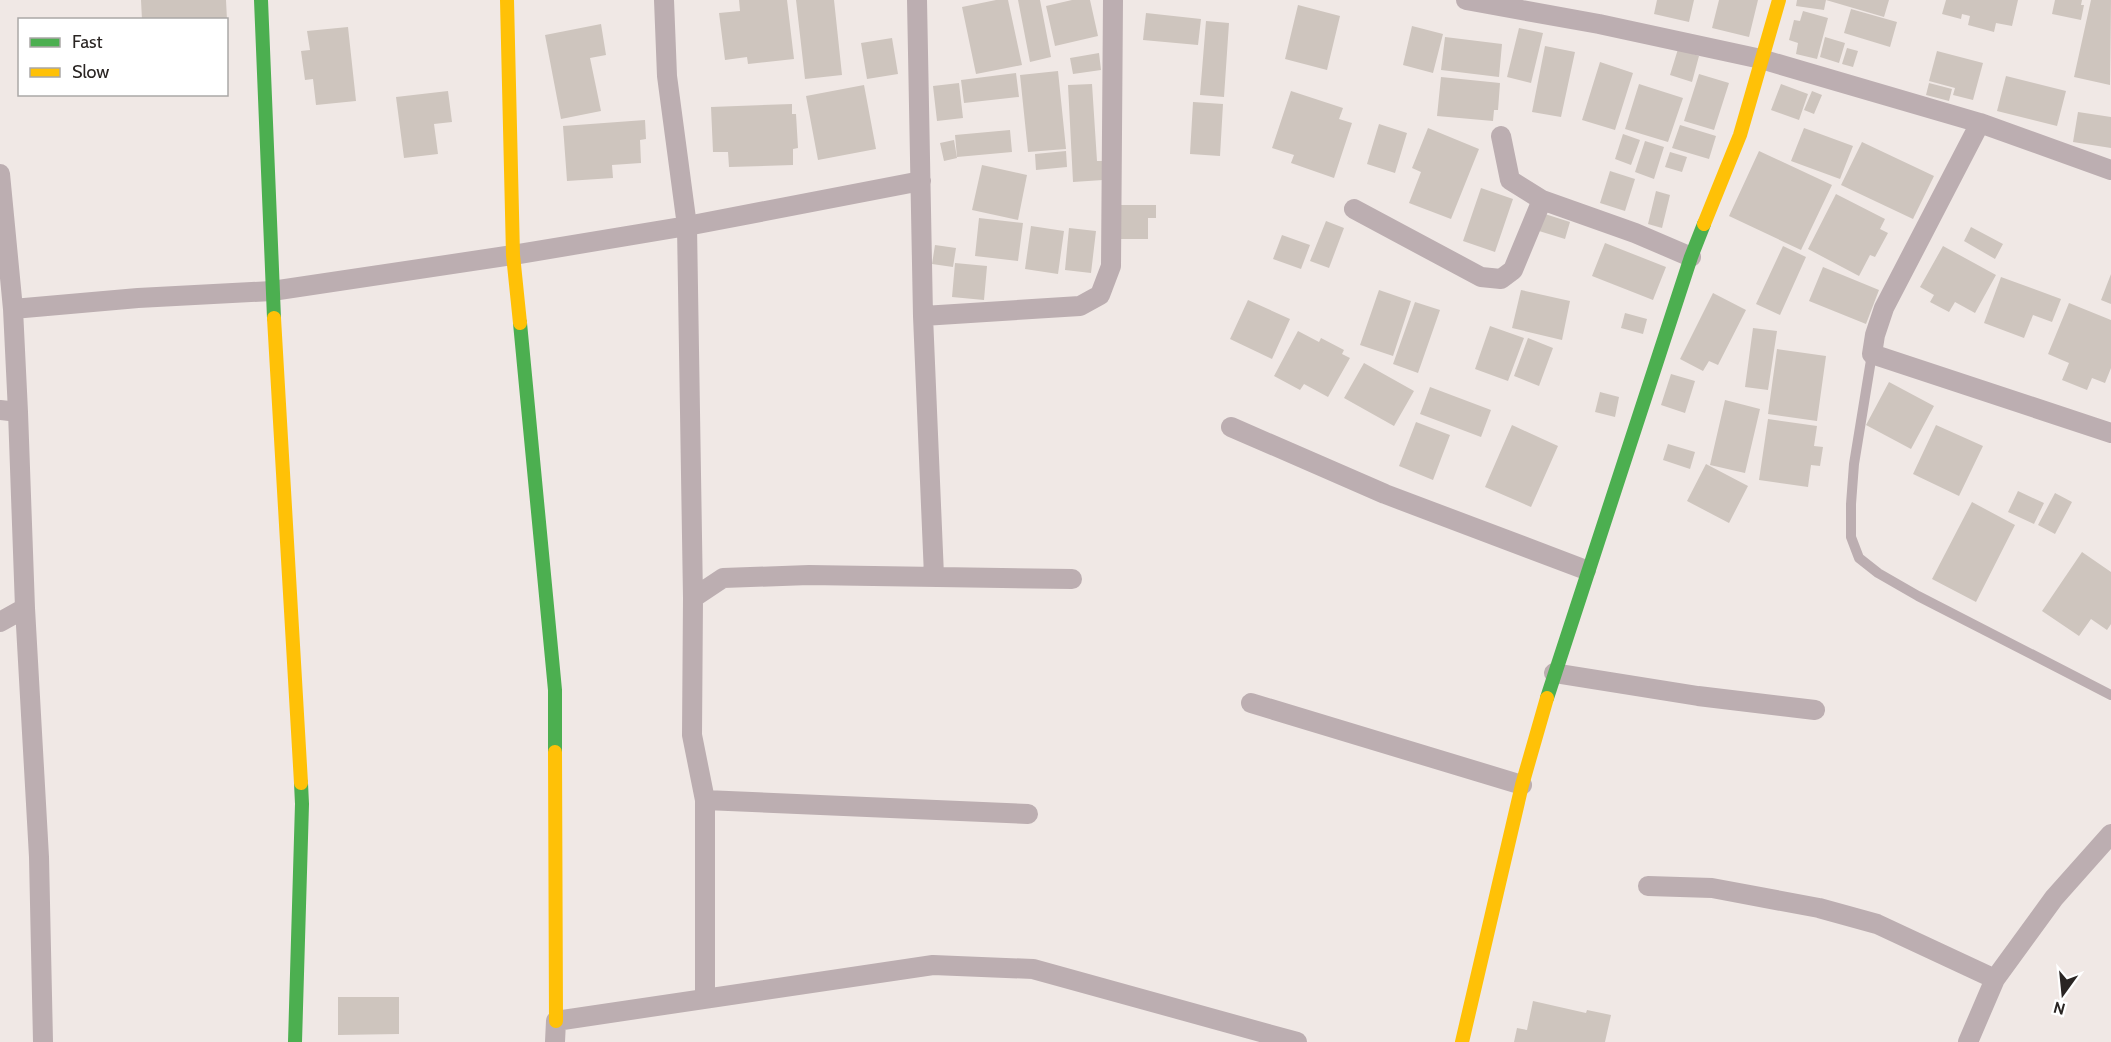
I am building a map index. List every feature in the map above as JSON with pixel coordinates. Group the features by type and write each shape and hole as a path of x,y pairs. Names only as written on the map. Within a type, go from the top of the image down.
{"street":[{"path":"261,0 272,291 302,804 296,1042"},
{"path":"507,0 513,255 555,690 555,1042"},
{"path":"664,0 667,76 687,226 693,598 692,735 705,800 705,999"},
{"path":"917,0 922,316 934,576"},
{"path":"922,316 1080,306 1100,296 1111,266 1113,0"},
{"path":"1466,0 1599,24 1761,59 1980,123 2111,170"},
{"path":"1462,1042 1522,785 1554,673 1586,570 1691,257 1740,135 1779,0"},
{"path":"1980,123 1884,308 1875,335 1872,354 2111,433"},
{"path":"1501,136 1510,180 1542,200 1635,233 1691,257"},
{"path":"0,174 13,309 9,411 25,608 39,857 43,1042"},
{"path":"13,309 138,298 272,291 687,226 921,181"},
{"path":"1354,209 1481,278 1501,279 1513,270 1542,200"},
{"path":"1232,427 1385,494 1586,570"},
{"path":"693,598 723,578 809,575 1072,579"},
{"path":"0,622 25,608"},
{"path":"1554,673 1698,696 1815,710"},
{"path":"1251,703 1522,785"},
{"path":"705,800 1028,814"},
{"path":"1968,1042 1995,979 2054,898 2111,834"},
{"path":"1648,886 1712,888 1819,908 1858,918 1878,924 1995,979"},
{"path":"556,1021 933,965 1033,969 1297,1042"}],"lane":[{"path":"1872,354 1854,464 1851,504 1851,537 1859,558 1878,573 1918,597 2111,695"}],"building":[{"path":"141,0 226,0 227,18 142,18"},
{"path":"739,0 787,0 794,59 748,64 747,57 725,60 719,13 740,11"},
{"path":"796,0 834,0 842,75 805,79"},
{"path":"996,0 1008,0 1022,65 976,74 962,7"},
{"path":"1018,0 1040,0 1051,57 1030,62"},
{"path":"1072,0 1090,0 1098,36 1055,46 1046,6"},
{"path":"1657,0 1694,0 1689,22 1654,14"},
{"path":"1719,0 1758,0 1749,37 1712,28"},
{"path":"1797,0 1826,0 1824,10 1796,6"},
{"path":"1826,0 1889,0 1884,17"},
{"path":"1946,0 2018,0 2012,26 1996,23 1994,32 1968,25 1970,16 1962,14 1961,19 1942,14"},
{"path":"2055,0 2082,0 2081,5 2084,5 2081,20 2052,14"},
{"path":"2091,0 2111,0 2110,85 2074,77"},
{"path":"1298,5 1340,16 1327,70 1285,59"},
{"path":"1851,9 1897,22 1890,47 1844,33"},
{"path":"1803,11 1828,18 1817,59 1796,54 1798,43 1789,40 1794,20 1800,21"},
{"path":"1146,13 1201,19 1198,45 1143,40"},
{"path":"1206,21 1229,23 1224,97 1200,95"},
{"path":"601,24 606,55 590,58 601,111 561,119 545,35"},
{"path":"1412,26 1443,34 1433,73 1403,65"},
{"path":"348,27 356,101 316,105 313,79 305,80 301,51 310,50 307,31"},
{"path":"1519,28 1543,33 1531,83 1507,77"},
{"path":"1445,37 1502,44 1499,77 1441,70"},
{"path":"1825,37 1845,43 1839,63 1820,57"},
{"path":"892,38 898,74 867,79 861,43"},
{"path":"1545,46 1575,52 1561,117 1532,112"},
{"path":"1847,48 1858,51 1853,67 1842,64"},
{"path":"1678,49 1699,56 1692,82 1670,75"},
{"path":"1937,51 1983,63 1973,100 1953,95 1955,88 1929,81"},
{"path":"1099,53 1101,70 1073,74 1070,58"},
{"path":"1600,62 1633,73 1615,130 1582,120"},
{"path":"1058,71 1066,149 1028,152 1020,75"},
{"path":"1016,73 1019,97 964,103 961,80"},
{"path":"1699,74 1729,83 1714,130 1684,121"},
{"path":"2006,76 2066,91 2057,126 1997,111"},
{"path":"1441,77 1500,83 1498,110 1494,110 1493,121 1437,116"},
{"path":"959,83 963,118 937,121 933,86"},
{"path":"1929,83 1952,89 1949,101 1926,95"},
{"path":"1092,84 1097,161 1102,161 1103,180 1073,182 1068,85"},
{"path":"1639,84 1683,98 1668,142 1625,129"},
{"path":"1781,84 1808,94 1799,120 1771,110"},
{"path":"864,85 876,149 818,160 806,96"},
{"path":"448,91 452,122 434,124 438,154 404,158 396,97"},
{"path":"1291,91 1343,108 1339,119 1352,123 1334,178 1291,163 1294,155 1272,148"},
{"path":"1812,91 1822,95 1814,114 1804,110"},
{"path":"1193,102 1223,104 1220,156 1190,154"},
{"path":"792,104 792,114 796,114 798,148 793,149 793,165 729,167 728,152 713,152 711,107"},
{"path":"2078,112 2111,117 2111,148 2073,142"},
{"path":"645,120 646,139 640,140 641,163 612,165 613,178 567,181 563,126"},
{"path":"1379,124 1407,133 1395,173 1367,164"},
{"path":"1680,125 1716,136 1709,159 1672,148"},
{"path":"1428,128 1479,149 1451,219 1409,203 1421,172 1412,168"},
{"path":"1804,128 1853,146 1840,179 1791,161"},
{"path":"1010,130 1012,152 957,157 955,135"},
{"path":"1623,134 1640,140 1631,165 1615,159"},
{"path":"954,140 957,158 944,161 940,143"},
{"path":"1645,141 1664,147 1654,179 1635,172"},
{"path":"1862,142 1934,176 1913,219 1841,185"},
{"path":"1066,151 1067,167 1036,170 1035,154"},
{"path":"1759,151 1832,185 1801,250 1729,216"},
{"path":"1670,152 1687,157 1682,172 1665,167"},
{"path":"982,165 1027,175 1018,220 972,210"},
{"path":"1610,171 1635,179 1625,211 1600,203"},
{"path":"1481,188 1513,199 1495,252 1463,241"},
{"path":"1656,191 1670,195 1662,228 1648,224"},
{"path":"1836,194 1885,219 1880,229 1888,233 1875,257 1870,255 1859,276 1808,249"},
{"path":"1119,205 1156,205 1156,218 1148,218 1148,239 1120,239"},
{"path":"1545,214 1570,222 1565,239 1539,231"},
{"path":"979,218 1023,223 1018,261 975,256"},
{"path":"1326,221 1344,228 1329,268 1310,261"},
{"path":"1031,226 1064,231 1058,274 1025,269"},
{"path":"1971,227 2003,244 1995,259 1964,241"},
{"path":"1069,228 1096,231 1091,273 1065,270"},
{"path":"1282,235 1310,245 1301,269 1273,259"},
{"path":"1605,243 1666,267 1653,300 1592,276"},
{"path":"935,245 956,248 953,267 932,264"},
{"path":"1783,246 1806,257 1780,315 1756,304"},
{"path":"1943,246 1996,275 1975,313 1955,302 1949,312 1930,302 1934,295 1920,287"},
{"path":"955,263 987,266 984,300 952,297"},
{"path":"1823,267 1879,290 1866,324 1809,301"},
{"path":"2111,274 2111,304 2101,300"},
{"path":"2001,277 2061,299 2052,322 2033,315 2024,338 1984,323"},
{"path":"1379,290 1411,301 1393,356 1360,345"},
{"path":"1521,290 1570,301 1562,340 1512,328"},
{"path":"1713,293 1746,310 1718,365 1709,361 1703,371 1680,359"},
{"path":"1248,300 1290,319 1272,359 1230,339"},
{"path":"1415,302 1440,310 1418,373 1393,364"},
{"path":"2069,303 2111,320 2111,368 2105,383 2092,378 2087,390 2062,380 2069,363 2048,354"},
{"path":"1625,313 1647,319 1643,334 1621,328"},
{"path":"1490,326 1524,338 1508,381 1475,369"},
{"path":"1753,328 1777,331 1768,390 1745,387"},
{"path":"1298,331 1319,342 1321,338 1344,350 1342,354 1350,358 1328,397 1304,384 1300,390 1274,376"},
{"path":"1528,338 1553,348 1539,386 1514,376"},
{"path":"1777,349 1826,356 1817,421 1768,414"},
{"path":"1364,363 1414,391 1394,426 1344,398"},
{"path":"1671,374 1695,381 1685,413 1661,405"},
{"path":"1889,382 1934,406 1911,449 1866,425"},
{"path":"1430,387 1491,410 1481,437 1420,414"},
{"path":"1600,392 1619,397 1615,417 1595,412"},
{"path":"1725,400 1760,409 1745,473 1710,465"},
{"path":"1768,419 1817,426 1814,446 1823,447 1820,466 1811,465 1808,487 1759,480"},
{"path":"1416,422 1450,435 1433,480 1399,466"},
{"path":"1512,425 1558,446 1531,507 1485,487"},
{"path":"1936,425 1983,446 1959,496 1913,474"},
{"path":"1668,444 1695,452 1690,469 1663,460"},
{"path":"1706,464 1748,486 1729,523 1687,501"},
{"path":"2018,491 2044,503 2034,524 2008,512"},
{"path":"2055,493 2072,502 2055,534 2038,525"},
{"path":"1972,502 2015,525 1976,602 1932,579"},
{"path":"2082,552 2111,572 2111,624 2107,630 2091,619 2079,636 2042,611"},
{"path":"338,997 399,997 399,1034 338,1035"},
{"path":"1533,1001 1586,1013 1587,1010 1611,1015 1605,1042 1514,1042 1517,1028 1527,1030"}],"traffic: fast":[{"path":"261,0 274,318"},
{"path":"1547,698 1691,257 1704,224"},
{"path":"520,323 555,690 555,752"},
{"path":"295,1042 301,783"}],"traffic: slow":[{"path":"507,0 513,255 520,323"},
{"path":"1704,224 1740,135 1779,0"},
{"path":"274,318 301,783"},
{"path":"1462,1042 1522,785 1547,698"},
{"path":"555,752 556,1021"}]}
